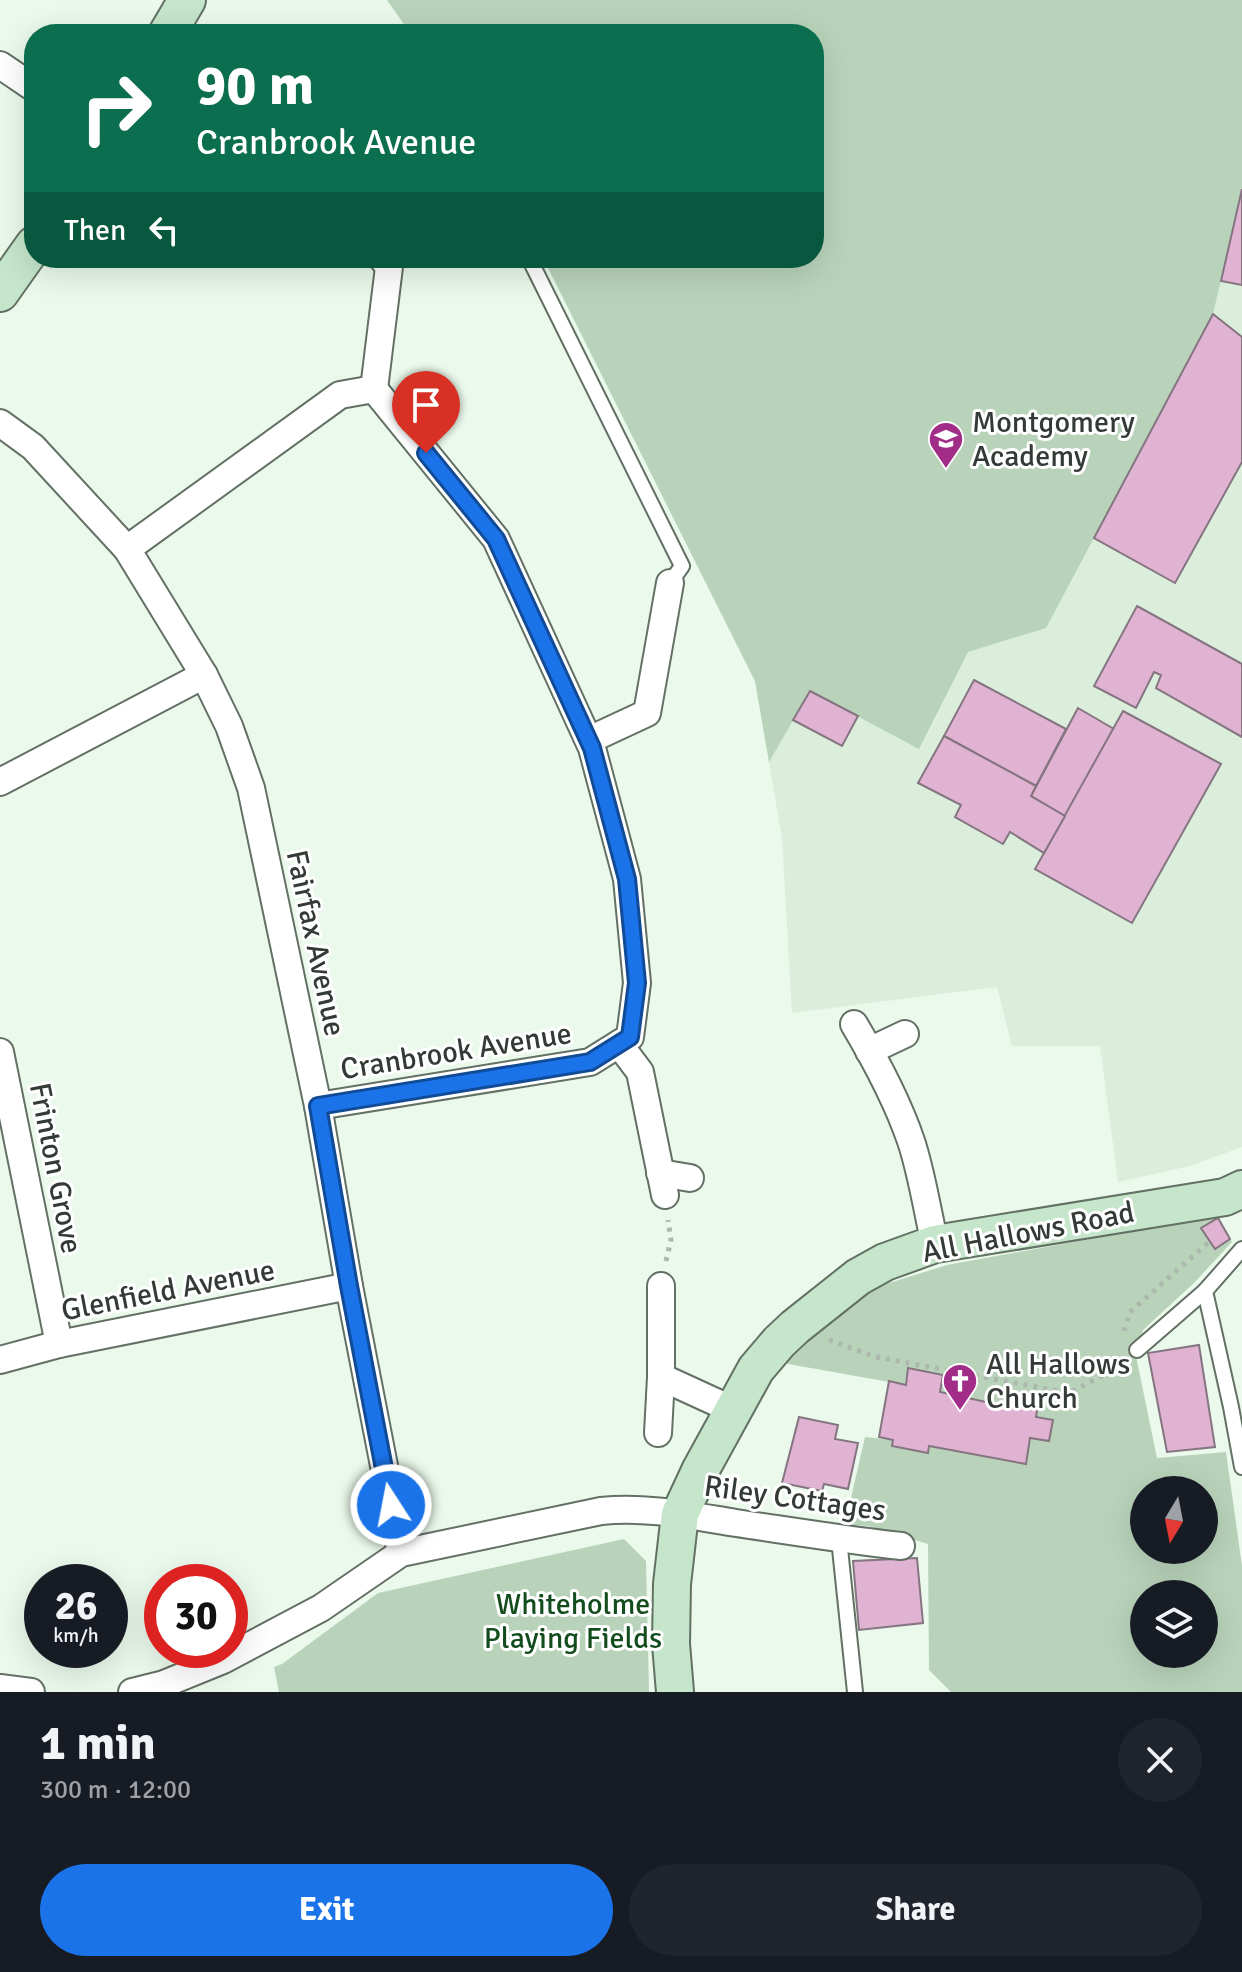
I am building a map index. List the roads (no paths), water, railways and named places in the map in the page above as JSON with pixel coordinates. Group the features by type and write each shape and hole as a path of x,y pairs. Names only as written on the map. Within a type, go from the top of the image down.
{"street":[{"path":"173,24 187,0"},
{"path":"0,65 24,81"},
{"path":"0,293 24,259"},
{"path":"387,268 374,389 496,539 589,740 627,879 637,983 630,1037 619,1044 640,1072 663,1184 690,1178"},
{"path":"127,549 340,395 374,389"},
{"name":"Fairfax Avenue","path":"0,423 33,447 127,549 204,675 229,726 251,788 318,1106 401,1553"},
{"path":"589,740 647,713 670,583"},
{"path":"0,782 204,675"},
{"path":"854,1024 897,1106 911,1143 935,1244"},
{"path":"869,1051 905,1034"},
{"name":"Cranbrook Avenue","path":"318,1106 590,1062 619,1044"},
{"name":"Frinton Grove","path":"0,1052 59,1344"},
{"name":"All Hallows Road","path":"680,1514 756,1369 795,1327 858,1277 885,1262 935,1244 1225,1197 1242,1189"},
{"name":"Glenfield Avenue","path":"0,1360 59,1344 349,1286"},
{"path":"658,1433 661,1286"},
{"path":"661,1377 733,1410"},
{"name":"Riley Cottages","path":"401,1553 601,1511 633,1509 901,1546"},
{"path":"675,1692 671,1644 672,1584 680,1514"},
{"path":"132,1692 164,1684 223,1660 321,1608 401,1553"},
{"path":"0,1688 31,1692"}],"lane":[{"path":"534,268 682,566 670,583"},
{"path":"1137,1350 1205,1291 1242,1249"},
{"path":"1205,1291 1237,1406 1242,1467"},
{"path":"839,1539 855,1692"}],"place":[{"name":"Montgomery Academy","path":"946,470"},
{"name":"All Hallows Church","path":"960,1412"}],"park label":[{"name":"Whiteholme Playing Fields","path":"573,1621"}]}
